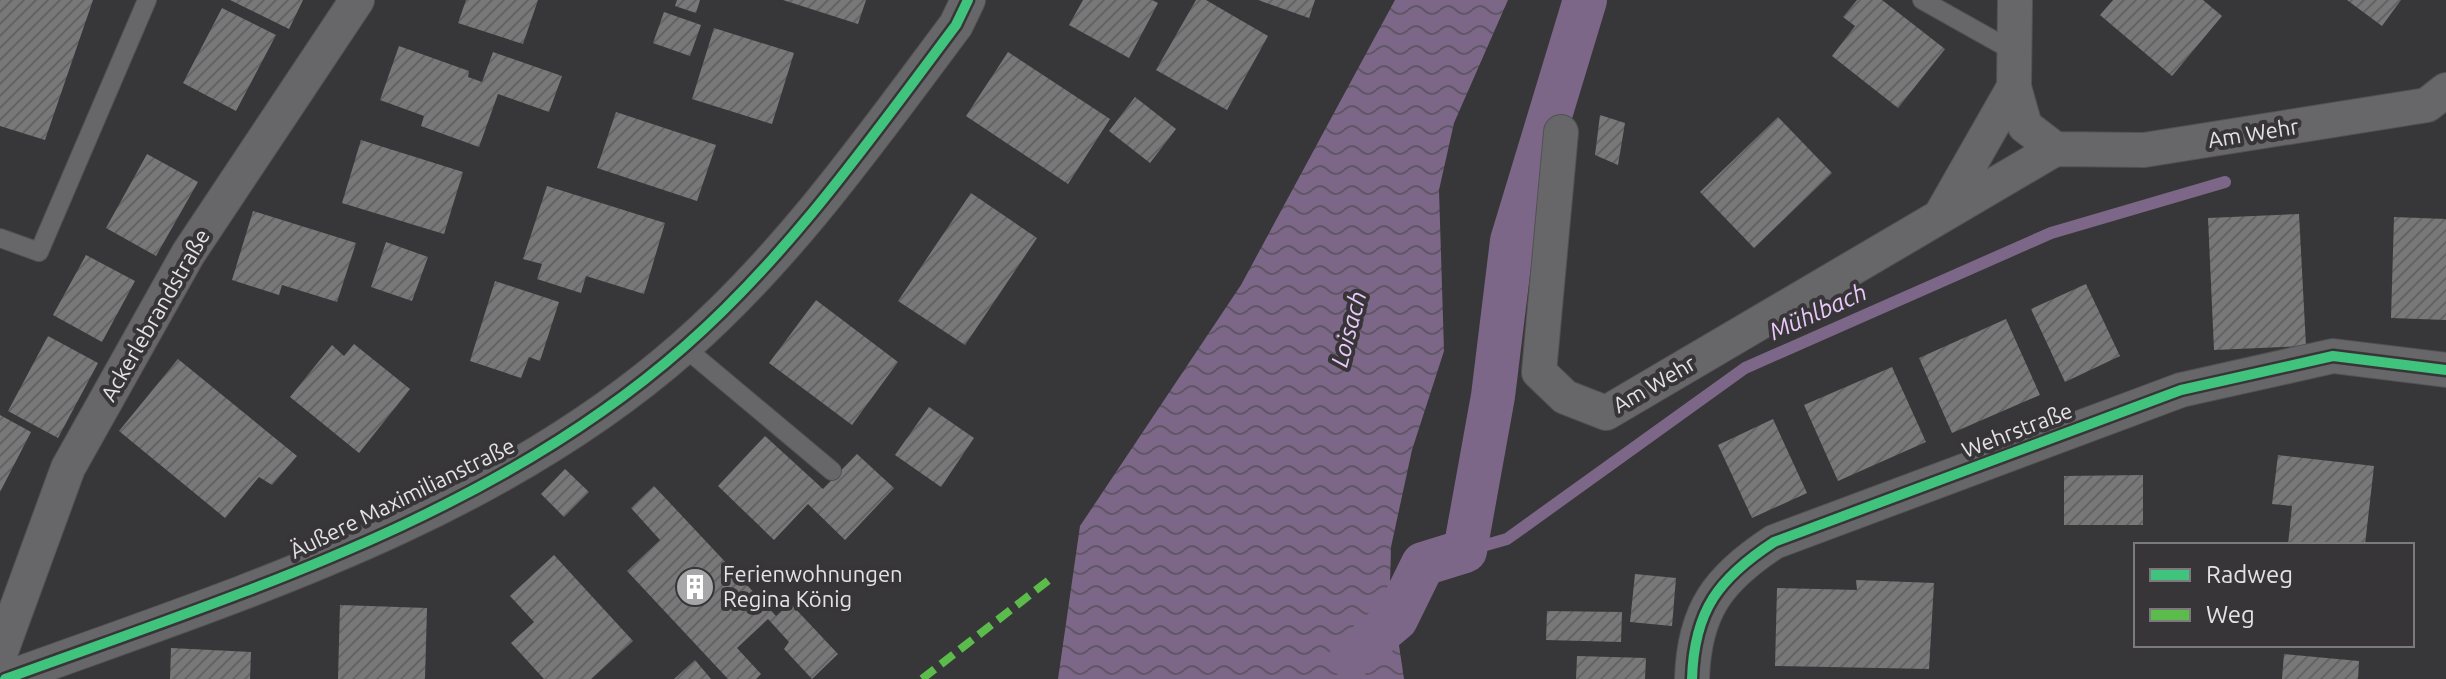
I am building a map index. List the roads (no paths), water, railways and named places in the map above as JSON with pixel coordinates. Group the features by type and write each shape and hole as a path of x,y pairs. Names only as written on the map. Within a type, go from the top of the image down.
{"street":[{"name":"Ackerlebrandstraße","path":"0,654 68,468 188,254 357,0"},
{"name":"Äußere Maximilianstraße","path":"5,679 305,570 502,476 594,418 684,347 780,253 956,25 968,0"},
{"path":"2015,0 2014,87 2025,126 2055,149"},
{"name":"Am Wehr","path":"1939,218 2014,87"},
{"name":"Am Wehr","path":"1561,132 1539,372 1565,397 1606,413 2055,149 2144,150 2427,105 2446,90"},
{"name":"Wehrstraße","path":"1692,679 1708,602 1736,567 1774,542 2181,390 2333,356 2446,370"}],"lane":[{"path":"0,238 39,252 147,0"},
{"path":"1922,0 2013,51"},
{"path":"684,347 832,471"}],"water":[{"name":"Loisach","path":"1395,0 1508,0 1454,123 1439,190 1444,351 1412,450 1391,547 1390,585 1404,679 1058,679 1080,526 1241,285"}],"waterway":[{"path":"1351,657 1396,619 1423,564 1465,551 1493,396 1512,241 1585,0"},
{"name":"Mühlbach","path":"1465,551 1507,539 1745,368 2051,233 2225,182"}],"place":[{"name":"Ferienwohnungen Regina König","path":"695,587"}]}
